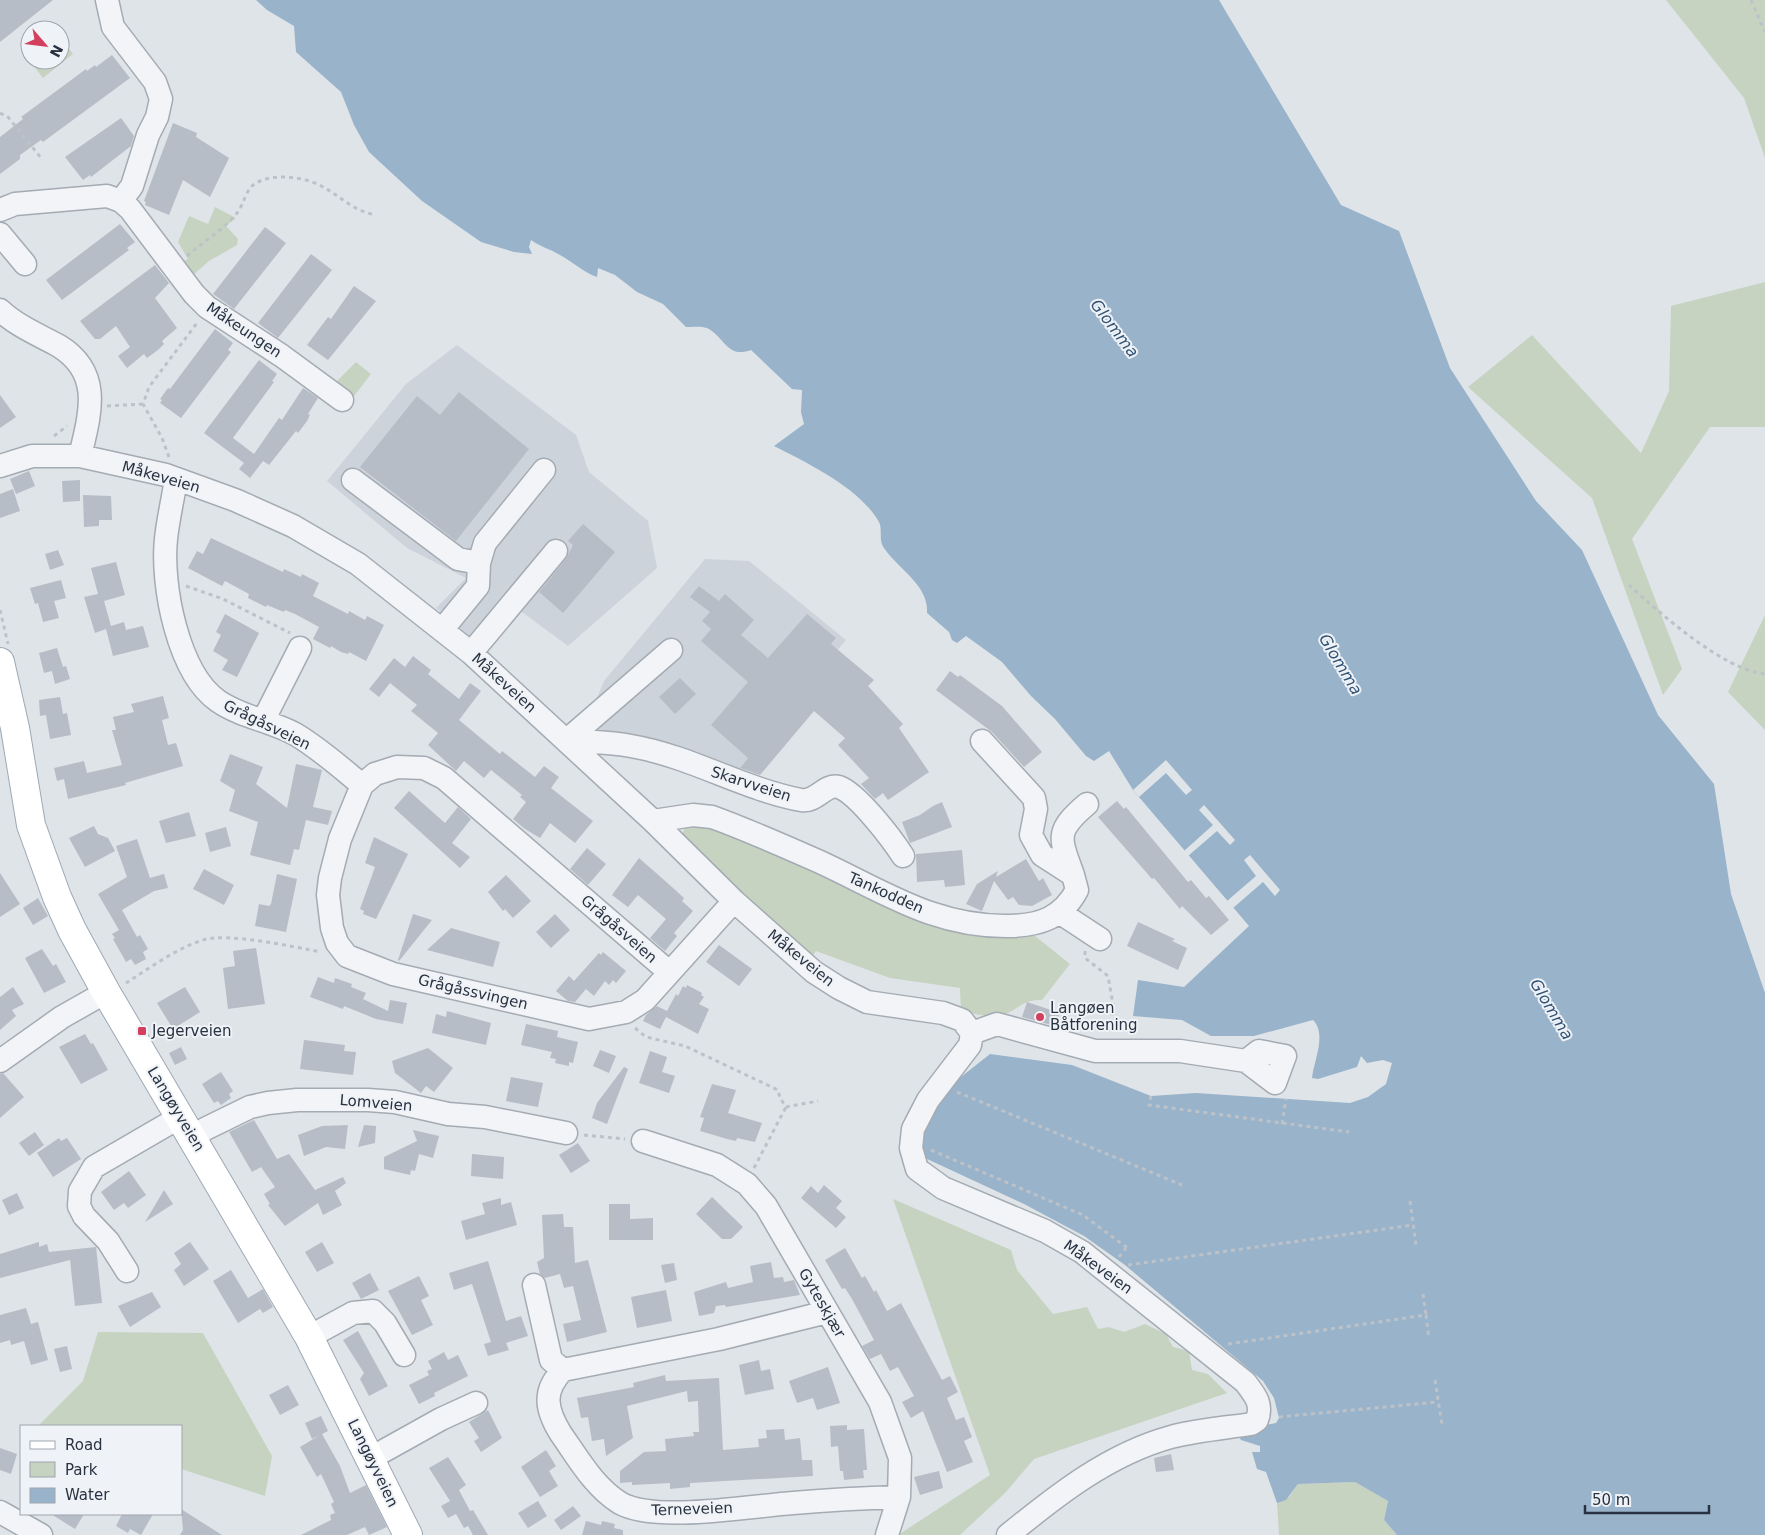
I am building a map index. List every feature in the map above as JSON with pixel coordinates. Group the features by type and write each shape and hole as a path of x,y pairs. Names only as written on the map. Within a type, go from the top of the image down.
{"main road":[{"name":"Langøyveien","path":"5,657 8,729 31,824 43,860 72,930 112,990 187,1128 309,1337 408,1535"}],"street":[{"path":"0,210 15,204 107,196 121,201 132,186 148,136 157,117 161,100 156,82 113,27 107,0"},
{"name":"Måkeungen","path":"121,201 130,209 194,294 207,307 282,356 342,400"},
{"path":"0,234 25,264"},
{"path":"0,310 34,334 72,356 86,374 90,386 90,407 80,456"},
{"name":"Måkeveien","path":"0,466 32,456 80,456 171,477 235,500 293,526 358,564 471,653 653,821 734,901 814,972 839,988 867,1002 943,1013 962,1020 972,1033 970,1045 928,1100 913,1129 911,1148 918,1169 943,1188 1045,1232 1082,1252 1245,1382 1257,1399 1260,1410 1257,1420 1251,1424 1172,1437 1139,1448 1084,1477 1008,1535"},
{"path":"442,630 478,586 479,563 485,543 544,470"},
{"name":"Grågåsveien","path":"171,477 166,541 166,580 180,643 197,680 218,701 311,744 362,785 375,774 397,767 424,768 444,778 669,972"},
{"path":"353,480 458,559 479,563"},
{"path":"471,653 556,551"},
{"path":"264,721 300,648"},
{"path":"566,740 671,650"},
{"name":"Skarvveien","path":"566,740 632,746 680,760 753,787 804,801 817,797 829,787 838,787 847,792 886,831 903,856"},
{"path":"982,741 1034,798 1036,809 1031,835 1042,855 1072,875"},
{"path":"346,956 337,943 332,928 328,895 335,853 362,785"},
{"path":"1072,875 1063,846 1062,834 1069,819 1087,804"},
{"name":"Tankodden","path":"653,821 694,815 712,817 821,863 910,907 956,921 984,927 1036,925 1059,912 1070,903 1077,890 1072,875"},
{"name":"Grågåssvingen","path":"346,956 393,974 588,1019 626,1012 645,1000 734,901"},
{"path":"1059,912 1093,934"},
{"path":"0,1061 62,1017 112,990"},
{"path":"972,1033 997,1024 1095,1051 1180,1051 1246,1061"},
{"name":"Lomveien","path":"127,1272 108,1241 81,1211 80,1200 84,1182 94,1166 187,1128 205,1129 250,1108 282,1101 395,1102 448,1114 503,1120 566,1133"},
{"name":"Gyteskjær","path":"643,1141 717,1165 747,1184 766,1206 880,1402 900,1458 899,1496 887,1535"},
{"path":"534,1285 551,1360 562,1370 719,1339 827,1312"},
{"path":"309,1337 353,1313 373,1312 385,1323 404,1355"},
{"name":"Terneveien","path":"562,1370 552,1380 547,1394 554,1422 585,1469 608,1493 631,1508 671,1512 899,1496"},
{"path":"371,1458 441,1419 476,1403"},
{"path":"0,1512 41,1535"}],"path":[{"path":"1751,0 1765,32"},
{"path":"0,113 8,117 42,159"},
{"path":"173,267 228,222 237,212 251,187 263,180 286,176 315,183 356,209 376,215"},
{"path":"171,477 168,450 143,404 148,387 185,341 207,307"},
{"path":"103,406 143,404"},
{"path":"166,580 223,600 266,620 303,640 300,648"},
{"path":"1629,585 1718,657 1755,673 1765,674"},
{"path":"0,610 5,657"},
{"path":"1093,934 1085,958 1108,976 1113,1004 1106,1051"},
{"path":"112,990 182,948 205,939 258,941 346,956"},
{"path":"633,1026 646,1037 685,1046 778,1090 786,1107"},
{"path":"956,1091 1182,1185"},
{"path":"1151,1096 1149,1105 1349,1132"},
{"path":"1282,1124 1286,1099"},
{"path":"747,1184 762,1148 769,1140 778,1118 786,1107 818,1100"},
{"path":"566,1133 643,1141"},
{"path":"930,1150 1083,1216 1130,1250"},
{"path":"1410,1201 1416,1245"},
{"path":"1125,1266 1413,1225"},
{"path":"1117,1260 1126,1248"},
{"path":"1423,1294 1429,1338"},
{"path":"1220,1345 1426,1315"},
{"path":"1435,1380 1442,1425"},
{"path":"1279,1418 1437,1402"}],"shaded area":[{"path":"457,345 576,435 589,472 648,521 657,568 568,646 518,609 485,651 436,608 466,578 407,548 327,481 406,384"},
{"path":"705,559 749,561 846,640 738,770 582,734 604,681"}],"green space":[{"path":"1666,0 1765,0 1765,158 1744,98"},
{"path":"37,70 53,70 43,78"},
{"path":"215,207 236,218 226,226 238,239 237,245 209,261 192,276 182,262 188,259 178,242 189,216 208,224"},
{"path":"1765,282 1765,427 1710,427 1632,539 1682,669 1663,695 1592,498 1468,387 1532,335 1641,453 1669,391 1671,306"},
{"path":"356,362 371,374 351,400 334,384"},
{"path":"1765,615 1765,730 1728,692"},
{"path":"687,822 728,833 944,929 1035,936 1070,964 1042,1000 1030,1001 1005,1014 989,1016 961,1011 960,988 890,978 816,951 808,962 680,840"},
{"path":"893,1199 1011,1250 1017,1270 1053,1314 1087,1307 1098,1329 1109,1327 1124,1332 1145,1324 1166,1334 1173,1347 1189,1351 1192,1370 1208,1374 1227,1393 1034,1459 1005,1493 960,1535 898,1535 990,1475"},
{"path":"98,1332 203,1333 272,1456 265,1496 182,1469 182,1425 39,1425 83,1381"},
{"path":"1355,1482 1388,1501 1384,1520 1397,1535 1279,1535 1277,1503 1290,1496 1298,1484"}],"water":[{"name":"Glomma","path":"256,0 1219,0 1341,205 1399,231 1450,368 1536,501 1582,550 1658,715 1714,784 1731,894 1765,993 1765,1535 1397,1535 1384,1520 1388,1501 1355,1482 1298,1484 1286,1500 1277,1503 1266,1472 1257,1469 1252,1452 1260,1452 1260,1446 1241,1440 1236,1431 1276,1423 1279,1418 1274,1398 1263,1381 1125,1265 1084,1236 1024,1204 925,1158 918,1135 947,1088 990,1054 1072,1065 1151,1096 1196,1093 1350,1103 1368,1097 1386,1084 1392,1063 1383,1060 1367,1063 1361,1056 1357,1067 1318,1079 1312,1078 1319,1040 1319,1032 1313,1020 1254,1036 1211,1036 1182,1020 1133,1016 1138,980 1184,987 1249,926 1133,790 1109,751 1094,761 1086,756 1055,719 1031,696 1002,662 966,636 957,643 952,640 949,632 927,613 923,594 918,586 882,545 881,528 871,510 859,498 832,478 774,446 804,424 801,412 802,390 792,389 751,350 737,352 727,346 707,328 686,327 663,304 637,292 615,275 598,268 597,277 592,275 531,240 529,247 532,254 514,252 481,242 422,201 369,152 354,125 341,92 296,52 294,26 267,10"}],"pier":[{"path":"1166,760 1192,790 1186,795 1166,773 1139,797 1133,790"},
{"path":"1204,805 1235,840 1230,845 1217,831 1188,856 1184,851 1213,825 1199,810"},
{"path":"1250,855 1280,890 1275,896 1263,882 1233,908 1227,901 1256,876 1244,860"}],"building":[{"path":"0,0 53,0 28,20 20,20 20,26 0,42"},
{"path":"112,55 130,78 43,142 41,140 20,155 20,159 0,174 0,137 23,119 21,117 86,69 87,71 95,65 96,67"},
{"path":"121,118 134,136 131,146 91,177 90,175 83,180 65,157"},
{"path":"173,123 197,133 196,137 229,158 210,197 183,180 169,215 145,205 146,202 144,201"},
{"path":"120,224 135,242 127,248 129,250 62,300 46,280"},
{"path":"265,227 286,243 234,309 213,294"},
{"path":"311,254 332,270 278,338 258,323"},
{"path":"155,265 169,283 155,298 177,328 162,341 164,344 158,350 147,358 144,354 127,368 118,356 130,347 116,326 100,339 95,339 80,321"},
{"path":"354,286 376,301 328,360 307,345 328,317 331,319"},
{"path":"215,329 233,343 228,350 231,352 181,418 160,403 162,400 160,399 168,388 170,389"},
{"path":"259,360 277,374 272,381 274,382 233,438 254,454 279,418 282,420 303,388 318,398 308,414 310,415 307,421 298,433 296,431 269,465 263,461 250,478 239,469 244,463 204,433"},
{"path":"459,392 529,449 456,541 360,467 417,396 440,415"},
{"path":"0,395 16,417 0,428"},
{"path":"29,471 35,486 16,494 10,479"},
{"path":"80,480 80,501 63,502 62,481"},
{"path":"13,489 20,511 0,518 0,494"},
{"path":"83,495 111,496 112,520 99,520 99,526 84,527"},
{"path":"583,524 615,552 563,613 539,592 566,559 573,545 568,541"},
{"path":"211,538 283,572 284,569 301,577 302,574 319,583 313,596 348,614 349,611 365,620 367,616 384,625 366,661 349,652 348,654 341,652 331,646 330,648 313,639 319,627 295,614 267,605 266,607 248,598 249,594 225,581 222,586 188,568 197,551 203,554"},
{"path":"58,550 64,565 50,570 45,554"},
{"path":"116,562 125,595 104,601 111,626 124,622 126,630 143,626 149,647 113,656 106,629 95,633 84,597 98,594 91,568"},
{"path":"61,580 66,598 54,601 59,618 43,622 38,603 35,604 30,588"},
{"path":"699,586 719,601 725,594 754,620 741,635 768,658 807,614 836,638 831,644 874,680 868,686 903,724 899,728 929,772 888,800 883,793 875,799 861,784 869,778 838,745 845,738 814,711 760,775 740,768 748,758 711,725 748,682 701,641 711,629 702,621 710,612 690,597"},
{"path":"225,614 259,633 237,677 222,670 228,660 213,651 221,635 216,632"},
{"path":"57,648 63,667 66,666 70,679 55,684 52,671 44,673 39,653"},
{"path":"413,656 431,670 428,674 459,699 470,683 481,691 459,720 500,754 502,751 535,777 544,766 559,777 551,788 593,821 575,843 550,823 540,838 525,829 513,819 526,802 520,797 522,795 491,770 484,778 464,761 456,771 428,745 438,733 411,711 417,705 390,683 379,697 369,689 394,658 405,667"},
{"path":"950,671 958,677 960,675 1002,706 1042,752 1024,767 992,732 936,690"},
{"path":"680,678 696,694 675,714 659,697"},
{"path":"163,696 169,718 162,720 168,745 176,743 183,766 125,783 126,785 68,799 64,779 57,781 54,768 84,761 87,773 122,765 112,730 116,730 113,717 134,712 131,704"},
{"path":"60,697 63,714 67,713 71,735 50,739 46,715 40,716 39,700"},
{"path":"230,754 263,767 256,784 287,808 296,764 322,770 313,807 332,811 328,825 306,820 299,850 294,849 290,865 250,855 258,822 229,811 235,790 220,781"},
{"path":"409,791 445,823 458,807 471,819 452,843 470,857 460,868 394,808"},
{"path":"1117,801 1124,809 1126,807 1188,882 1191,880 1206,898 1209,896 1229,920 1211,935 1182,906 1180,909 1098,817"},
{"path":"942,802 952,827 910,843 902,822 920,815"},
{"path":"189,812 196,836 166,843 159,821"},
{"path":"94,826 98,834 108,838 115,851 85,867 69,838"},
{"path":"226,827 231,846 210,852 205,833"},
{"path":"374,837 408,854 376,919 363,914 364,911 360,909 375,867 365,863"},
{"path":"137,839 150,878 164,874 168,888 154,891 122,910 137,937 140,935 148,949 143,952 146,959 135,965 131,959 126,962 113,939 115,938 112,934 119,930 98,894 127,877 116,846"},
{"path":"587,848 606,864 588,885 570,869"},
{"path":"962,850 965,885 945,887 944,880 917,882 916,854"},
{"path":"639,858 684,898 682,901 693,911 674,933 677,936 665,951 650,938 666,919 638,895 628,907 612,895"},
{"path":"1026,859 1039,881 1043,878 1052,895 1032,906 1019,905 1013,897 1008,900 994,881 982,911 966,904 977,884 998,871 996,877"},
{"path":"204,869 234,885 224,905 193,889"},
{"path":"0,873 20,904 0,917"},
{"path":"277,874 297,879 286,932 255,926 259,904 269,906 271,904"},
{"path":"506,875 531,901 513,918 505,909 503,911 488,892"},
{"path":"38,898 48,916 33,925 23,908"},
{"path":"413,914 432,920 399,961 398,960"},
{"path":"555,914 570,930 551,948 536,932"},
{"path":"1138,922 1175,939 1172,941 1187,948 1178,970 1127,946"},
{"path":"451,928 500,942 493,967 427,950"},
{"path":"719,945 752,969 739,986 706,962"},
{"path":"256,948 265,1004 228,1009 223,968 235,966 233,951"},
{"path":"42,949 53,966 56,964 66,982 44,993 25,958"},
{"path":"603,952 626,971 616,983 613,980 609,985 605,981 594,996 586,989 575,1002 568,1001 556,991 569,976 574,981 599,953 601,955"},
{"path":"318,977 334,983 335,978 352,984 351,987 366,993 363,999 388,1011 390,1000 407,1003 403,1024 376,1019 344,1006 343,1009 310,997"},
{"path":"687,985 702,993 701,995 704,997 699,1004 709,1009 698,1034 666,1017 660,1029 643,1021 646,1015 657,1006 667,1011 676,994 678,996 683,986 686,988"},
{"path":"13,987 24,1004 12,1010 16,1016 0,1030 0,997"},
{"path":"185,987 200,1012 173,1029 157,1003"},
{"name":"Langøen Båtforening","path":"1027,1002 1060,1013 1055,1026 1022,1017"},
{"path":"447,1011 491,1023 486,1045 432,1033 436,1014 446,1017"},
{"path":"526,1024 558,1031 557,1037 578,1042 573,1063 569,1062 569,1066 555,1063 556,1059 550,1058 552,1052 521,1045"},
{"path":"85,1034 91,1044 93,1043 108,1070 81,1084 59,1047"},
{"path":"304,1040 345,1045 344,1051 356,1052 353,1075 300,1069"},
{"path":"181,1047 187,1059 175,1065 169,1053"},
{"path":"428,1048 453,1068 434,1092 426,1086 421,1093 395,1073 392,1061"},
{"path":"600,1050 616,1056 609,1073 593,1066"},
{"path":"650,1051 667,1057 662,1072 675,1076 669,1093 639,1083"},
{"path":"624,1067 628,1069 607,1124 592,1118 597,1103"},
{"path":"221,1072 233,1091 229,1094 231,1098 221,1105 218,1101 214,1103 202,1084"},
{"path":"3,1073 24,1097 0,1118 0,1074"},
{"path":"511,1077 543,1083 538,1107 506,1101"},
{"path":"712,1084 736,1090 728,1113 762,1123 755,1142 737,1138 736,1141 700,1131 704,1118 700,1117"},
{"path":"254,1120 277,1159 289,1154 315,1190 343,1177 346,1183 335,1191 342,1205 323,1215 318,1203 285,1226 268,1205 270,1204 264,1194 275,1187 261,1167 252,1172 229,1132"},
{"path":"348,1125 345,1149 326,1147 304,1156 298,1135 322,1126"},
{"path":"364,1125 376,1126 375,1143 358,1147"},
{"path":"413,1130 439,1136 433,1158 419,1154 415,1171 411,1170 410,1175 384,1169 384,1157 417,1141"},
{"path":"35,1132 44,1145 29,1156 19,1143"},
{"path":"59,1138 61,1141 67,1138 81,1159 53,1177 37,1153"},
{"path":"578,1143 590,1161 571,1173 559,1155"},
{"path":"472,1154 504,1157 503,1179 471,1176"},
{"path":"129,1171 146,1195 128,1208 124,1203 114,1210 101,1192"},
{"path":"824,1185 842,1201 836,1208 846,1217 836,1228 801,1198 811,1186 818,1193"},
{"path":"164,1190 173,1204 145,1222"},
{"path":"17,1193 24,1208 9,1215 2,1200"},
{"path":"712,1197 743,1227 731,1239 722,1239 696,1214"},
{"path":"501,1198 501,1205 511,1202 517,1225 466,1240 461,1221 485,1214 482,1203"},
{"path":"609,1204 630,1204 630,1219 653,1218 653,1240 609,1240"},
{"path":"563,1214 564,1227 573,1227 575,1263 588,1260 607,1332 567,1342 563,1324 581,1320 573,1286 564,1288 560,1274 545,1278 540,1274 537,1262 544,1258 542,1215"},
{"path":"39,1242 39,1247 47,1244 49,1252 96,1247 102,1303 75,1306 70,1260 0,1278 0,1254"},
{"path":"190,1242 209,1269 184,1286 174,1270 181,1264 174,1253"},
{"path":"322,1242 334,1263 317,1272 305,1252"},
{"path":"845,1248 862,1278 865,1276 874,1292 876,1290 887,1311 901,1303 942,1380 950,1376 958,1392 947,1398 956,1420 964,1417 972,1437 964,1441 973,1462 947,1472 923,1411 911,1418 902,1402 914,1396 898,1367 890,1371 881,1354 870,1359 862,1346 874,1340 852,1299 845,1288 842,1289 825,1260"},
{"path":"488,1261 506,1321 521,1316 528,1336 506,1343 509,1350 488,1356 484,1344 491,1342 472,1284 454,1290 449,1273"},
{"path":"771,1262 774,1278 783,1277 784,1282 794,1280 800,1295 726,1307 725,1305 716,1306 714,1313 699,1316 694,1292 726,1282 728,1288 753,1282 750,1266"},
{"path":"674,1263 677,1280 665,1283 661,1265"},
{"path":"231,1270 248,1298 263,1289 273,1307 263,1313 260,1309 238,1323 213,1281"},
{"path":"370,1273 379,1290 361,1299 352,1283"},
{"path":"419,1276 429,1296 421,1300 433,1325 412,1335 388,1291"},
{"path":"666,1290 672,1321 637,1328 631,1297"},
{"path":"152,1292 161,1307 130,1327 118,1306"},
{"path":"26,1308 31,1324 38,1322 48,1360 31,1365 24,1341 11,1345 10,1340 0,1343 0,1315"},
{"path":"358,1331 388,1386 369,1396 360,1379 364,1373 343,1340"},
{"path":"67,1346 72,1369 60,1372 54,1349"},
{"path":"444,1352 448,1360 458,1355 468,1376 434,1393 435,1396 419,1404 409,1385 429,1375 427,1371 432,1369 428,1361"},
{"path":"759,1360 761,1371 770,1369 774,1389 745,1395 739,1365"},
{"path":"828,1367 840,1403 817,1410 813,1398 797,1403 789,1381"},
{"path":"665,1375 666,1381 719,1378 723,1450 759,1447 758,1439 767,1438 766,1430 784,1429 785,1440 800,1438 802,1460 812,1460 813,1476 690,1483 690,1487 670,1489 670,1483 632,1485 632,1482 620,1483 620,1471 644,1452 666,1451 665,1439 694,1436 693,1432 699,1432 698,1401 688,1402 687,1391 627,1406 633,1438 606,1456 604,1439 592,1441 588,1417 581,1418 577,1398 634,1387 633,1383"},
{"path":"288,1385 299,1405 280,1415 269,1395"},
{"path":"488,1410 502,1438 481,1452 474,1441 479,1438 469,1422"},
{"path":"321,1416 328,1431 322,1434 340,1466 350,1493 366,1485 387,1527 369,1535 365,1527 347,1535 301,1535 331,1520 330,1515 335,1513 331,1504 334,1502 321,1474 317,1477 300,1447 320,1435 312,1439 305,1423"},
{"path":"847,1425 847,1430 864,1429 867,1470 863,1470 864,1478 844,1480 843,1471 840,1471 838,1446 831,1447 830,1426"},
{"path":"0,1448 17,1454 11,1474 0,1470"},
{"path":"546,1450 556,1466 549,1471 558,1486 540,1497 521,1467"},
{"path":"1171,1454 1174,1470 1156,1472 1154,1458"},
{"path":"448,1457 466,1485 459,1490 470,1511 473,1510 488,1535 473,1535 468,1526 464,1528 456,1514 448,1518 441,1506 450,1501 429,1468"},
{"path":"939,1471 943,1488 920,1495 914,1477"},
{"path":"538,1501 547,1516 528,1528 518,1513"},
{"path":"573,1506 581,1516 561,1530 554,1520"},
{"path":"182,1510 222,1535 180,1535 183,1530"},
{"path":"53,1515 83,1515 75,1529"},
{"path":"122,1515 152,1515 141,1535 130,1529 128,1533 116,1526"},
{"path":"586,1521 601,1525 602,1521 615,1524 614,1528 623,1530 623,1535 582,1535"}],"place":[{"name":"Langøen Båtforening","path":"1040,1017"},
{"name":"Jegerveien","path":"142,1031"}]}
